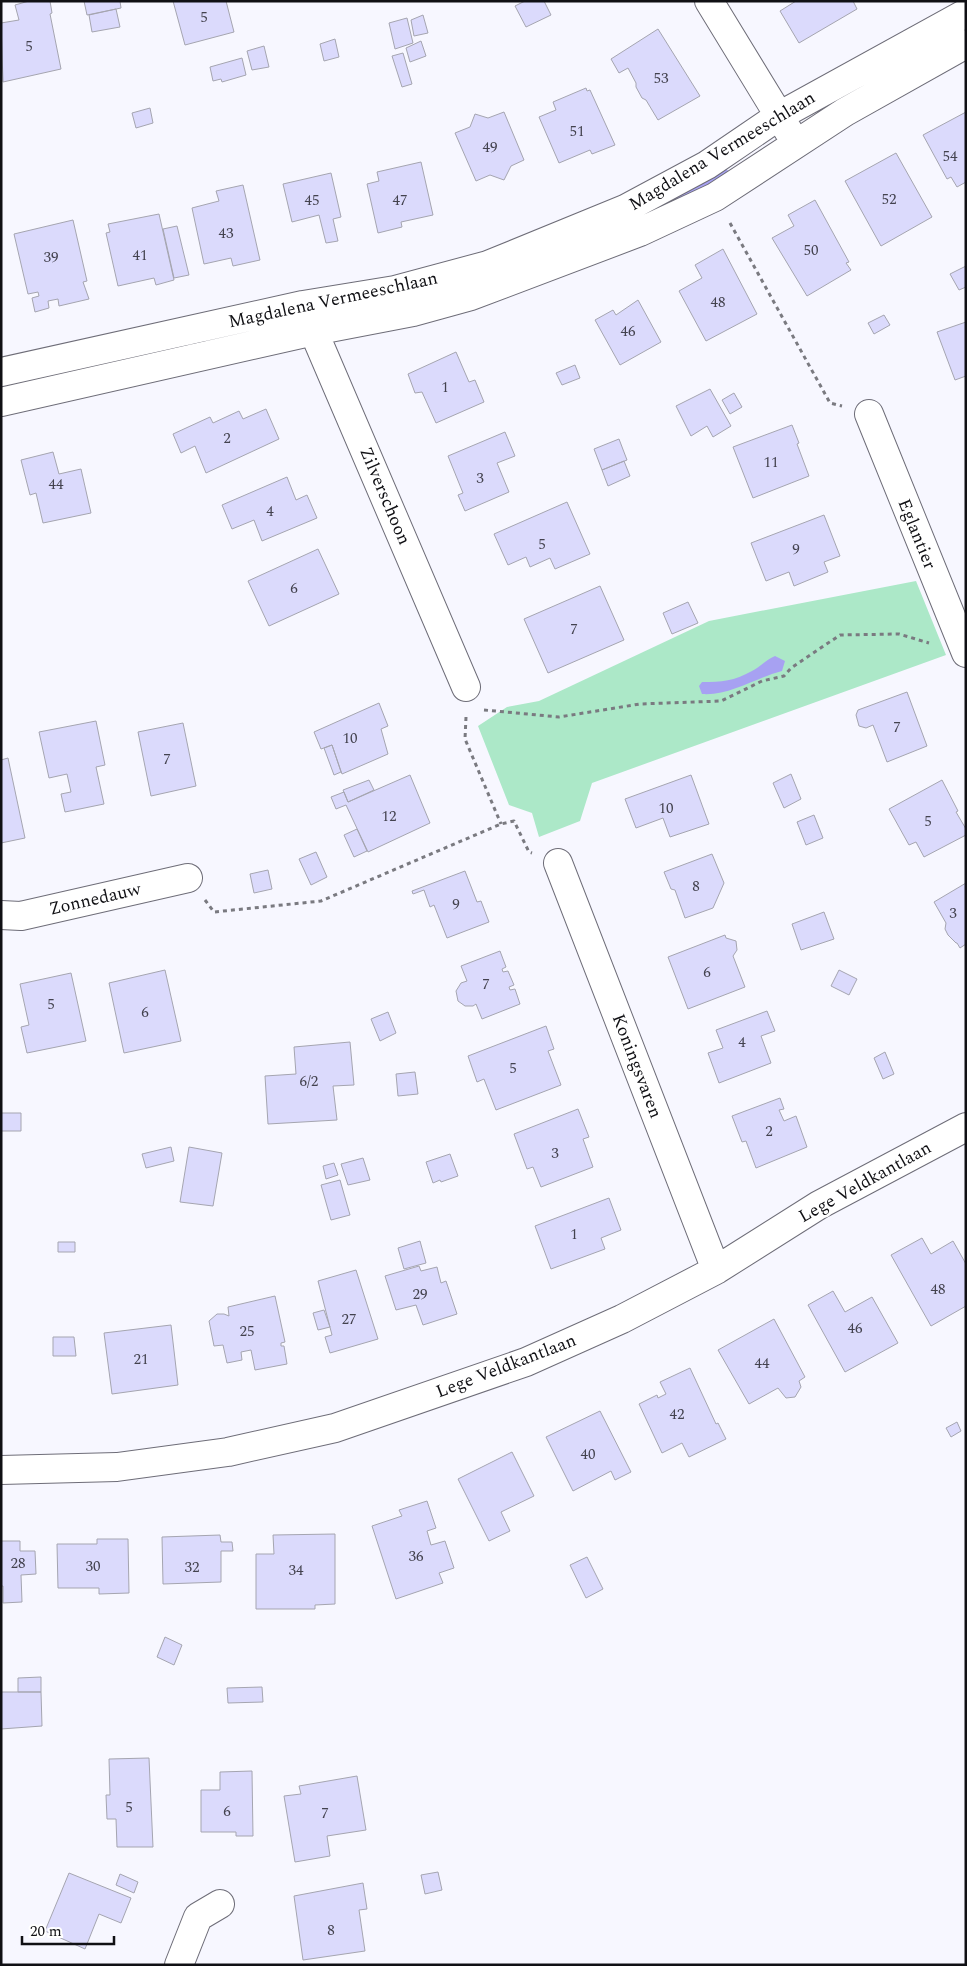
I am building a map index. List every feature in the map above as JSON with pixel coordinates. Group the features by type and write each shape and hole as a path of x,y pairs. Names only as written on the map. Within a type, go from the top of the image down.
{"street":[{"path":"709,1 796,144"},
{"name":"Magdalena Vermeeschlaan","path":"1,372 303,305 395,290 497,261 625,209 707,165 779,116 966,13"},
{"name":"Magdalena Vermeeschlaan","path":"1,402 314,331 413,312 471,296 640,232 715,197 845,112 966,44"},
{"name":"Zilverschoon","path":"303,305 469,702"},
{"name":"Eglantier","path":"869,414 966,653"},
{"name":"Koningsvaren","path":"558,863 716,1270"},
{"name":"Zonnedauw","path":"1,915 20,916 188,878"},
{"name":"Lege Veldkantlaan","path":"1,1470 117,1467 228,1452 336,1428 526,1362 622,1318 716,1270 819,1205 966,1127"},
{"path":"179,1965 198,1917 220,1904"}],"path":[{"path":"715,197 830,403 869,414"},
{"path":"501,824 465,739 469,702 559,717 640,704 721,701 762,682 784,676 791,668 840,636 899,634 966,653"},
{"path":"188,878 214,912 322,901 501,824 514,822 529,852 558,863"}],"green space":[{"path":"916,581 946,655 592,783 580,821 539,837 532,813 509,805 478,726 507,707 539,701 709,621"}],"shaded area":[{"path":"775,656 785,661 782,671 723,692 702,694 699,686 702,682 734,679 755,669"}],"building":[{"path":"29,1 50,1 52,13 50,14 61,69 3,82 1,23 19,20 15,5"},
{"path":"84,1 120,1 121,8 87,15"},
{"path":"173,1 226,1 234,32 185,45"},
{"path":"525,1 544,1 551,15 526,27 515,6"},
{"path":"796,1 853,1 857,9 799,43 780,11"},
{"path":"116,9 120,27 92,32 89,15"},
{"path":"423,15 428,33 414,36 411,20"},
{"path":"407,18 413,43 395,49 389,23"},
{"path":"658,29 700,96 658,120 646,100 642,98 628,68 619,73 611,59"},
{"path":"335,39 339,57 324,61 320,44"},
{"path":"421,41 426,56 410,62 406,48"},
{"path":"264,46 269,67 252,70 247,51"},
{"path":"403,53 412,84 402,87 392,56"},
{"path":"242,58 246,75 222,82 221,79 213,81 210,67"},
{"path":"586,88 587,91 590,90 615,145 592,154 590,150 559,163 539,117 556,110 553,102"},
{"path":"150,108 153,123 136,128 132,113"},
{"path":"504,112 524,160 511,166 504,180 490,175 476,181 455,133 470,127 475,114 488,118"},
{"path":"966,112 966,182 957,187 951,177 947,179 923,135"},
{"path":"896,153 932,217 881,246 845,181"},
{"path":"421,162 433,215 401,222 402,227 378,233 367,184 379,181 377,172"},
{"path":"331,173 341,217 333,219 338,241 326,243 319,215 292,222 283,184"},
{"path":"243,185 260,260 233,266 231,258 204,264 192,208 219,201 216,191"},
{"path":"815,200 849,262 846,263 851,270 807,296 772,238 794,226 788,215"},
{"path":"159,214 174,280 156,285 154,278 118,286 106,233 110,232 108,224"},
{"path":"73,220 87,281 83,282 89,299 59,306 58,299 48,301 49,308 35,312 32,298 39,296 38,292 28,294 14,234"},
{"path":"177,226 189,275 174,278 163,229"},
{"path":"723,249 757,314 706,341 679,291 702,278 695,265"},
{"path":"966,266 966,287 959,290 950,274"},
{"path":"638,300 661,342 620,365 595,320 613,310 616,315"},
{"path":"884,315 890,325 874,334 868,323"},
{"path":"966,322 966,376 955,380 937,332"},
{"path":"456,352 469,382 475,380 484,402 436,423 422,392 415,393 408,374"},
{"path":"575,365 580,378 562,385 556,373"},
{"path":"710,389 731,426 713,437 707,426 691,436 676,406"},
{"path":"734,393 742,407 730,414 722,400"},
{"path":"266,409 279,439 206,473 195,446 181,453 173,434 210,417 213,423 239,411 243,419"},
{"path":"792,425 809,476 753,498 733,447"},
{"path":"505,432 515,456 497,463 509,492 465,511 458,495 463,493 448,456"},
{"path":"619,439 627,460 602,470 594,449"},
{"path":"53,452 59,474 81,469 91,513 43,523 36,493 30,495 21,460"},
{"path":"624,461 630,476 608,486 602,470"},
{"path":"287,477 296,500 307,495 317,518 262,541 254,520 232,529 222,505"},
{"path":"567,502 590,554 555,569 550,558 530,567 526,557 508,565 494,534"},
{"path":"824,515 840,556 824,562 828,572 794,586 789,572 766,581 751,543"},
{"path":"318,549 339,594 269,626 248,581"},
{"path":"600,586 624,640 548,673 524,619"},
{"path":"688,602 698,623 672,634 663,613"},
{"path":"907,692 927,746 887,762 873,725 866,728 859,726 856,715 858,710"},
{"path":"379,703 388,726 381,729 388,754 342,774 332,745 321,749 314,732"},
{"path":"96,721 105,765 96,767 104,804 65,812 61,794 71,792 67,774 49,778 39,732"},
{"path":"183,723 196,786 151,796 138,732"},
{"path":"332,745 341,772 334,775 324,748"},
{"path":"8,758 25,838 1,843 1,760"},
{"path":"791,774 801,799 784,808 773,783"},
{"path":"410,775 430,823 368,852 346,805 336,809 331,797 344,792 348,802"},
{"path":"691,775 709,824 670,837 663,818 636,828 625,799"},
{"path":"369,780 374,790 348,802 343,790"},
{"path":"942,780 958,811 956,812 966,829 966,835 924,857 916,842 909,845 889,809"},
{"path":"814,815 823,838 806,845 797,822"},
{"path":"357,829 367,851 354,857 344,835"},
{"path":"316,852 327,877 311,885 299,859"},
{"path":"712,854 724,883 713,908 685,918 675,890 671,889 664,872"},
{"path":"268,870 272,889 254,893 250,874"},
{"path":"465,871 477,902 481,901 489,922 447,938 434,905 430,907 424,890 413,894 412,891"},
{"path":"966,883 966,944 960,948 948,935 945,929 946,923 934,902"},
{"path":"824,912 834,939 801,950 792,924"},
{"path":"725,935 726,938 736,941 737,950 733,956 745,987 688,1009 668,957"},
{"path":"500,951 506,967 502,969 503,972 508,971 514,985 509,987 510,990 515,989 520,1004 482,1019 476,1004 465,1006 458,1001 456,991 461,983 467,981 461,966"},
{"path":"165,970 181,1041 124,1053 109,983"},
{"path":"839,970 857,979 849,995 831,986"},
{"path":"71,973 86,1041 27,1053 21,1027 29,1025 20,984"},
{"path":"767,1011 775,1031 761,1036 771,1063 719,1083 708,1053 723,1048 716,1030"},
{"path":"388,1012 396,1033 380,1041 371,1019"},
{"path":"546,1026 554,1049 548,1051 561,1085 496,1110 484,1079 477,1082 468,1056"},
{"path":"350,1042 354,1085 333,1086 337,1120 268,1124 265,1076 296,1074 294,1047"},
{"path":"885,1052 894,1074 883,1079 874,1058"},
{"path":"415,1072 418,1094 398,1096 396,1074"},
{"path":"780,1098 784,1109 779,1110 784,1121 796,1116 807,1147 756,1168 746,1141 742,1142 732,1116"},
{"path":"578,1109 589,1137 583,1139 593,1167 541,1187 533,1167 527,1169 514,1134"},
{"path":"1,1113 21,1113 21,1131 1,1131"},
{"path":"171,1147 174,1161 146,1168 142,1154"},
{"path":"189,1147 222,1153 213,1206 180,1202"},
{"path":"450,1154 458,1176 433,1183 426,1162"},
{"path":"363,1158 370,1180 348,1185 341,1164"},
{"path":"334,1163 338,1175 326,1179 323,1166"},
{"path":"340,1180 350,1215 331,1220 321,1185"},
{"path":"609,1198 621,1230 601,1238 605,1249 551,1269 535,1226"},
{"path":"922,1238 931,1254 953,1241 966,1264 966,1306 931,1326 891,1255"},
{"path":"420,1241 426,1263 404,1269 398,1248"},
{"path":"58,1242 75,1242 75,1252 58,1252"},
{"path":"419,1266 421,1271 437,1267 441,1283 446,1281 457,1314 423,1325 416,1305 396,1310 385,1276"},
{"path":"356,1270 378,1339 330,1353 325,1337 332,1335 318,1281"},
{"path":"833,1291 845,1312 872,1297 898,1343 845,1372 808,1305"},
{"path":"275,1296 285,1342 281,1343 281,1346 284,1346 287,1364 255,1370 251,1350 241,1352 242,1360 227,1363 223,1345 214,1346 209,1321 217,1314 229,1316 228,1307"},
{"path":"324,1310 330,1327 318,1330 313,1313"},
{"path":"774,1319 805,1377 799,1381 801,1387 795,1397 786,1398 778,1388 749,1404 718,1350"},
{"path":"171,1325 178,1385 112,1394 104,1333"},
{"path":"53,1337 74,1337 76,1356 53,1356"},
{"path":"690,1368 716,1424 718,1423 726,1439 689,1457 682,1443 662,1453 639,1404 657,1395 658,1398 666,1394 660,1382"},
{"path":"600,1411 631,1472 615,1480 611,1471 573,1491 546,1437"},
{"path":"957,1422 961,1431 951,1437 946,1428"},
{"path":"512,1452 534,1496 501,1512 510,1531 489,1541 458,1479"},
{"path":"427,1501 436,1528 427,1531 431,1545 445,1541 454,1568 439,1573 443,1583 396,1599 372,1526 402,1516 399,1510"},
{"path":"335,1534 335,1604 315,1605 315,1609 256,1609 256,1554 274,1554 273,1535"},
{"path":"220,1535 221,1542 232,1542 233,1551 221,1551 221,1582 163,1584 162,1537"},
{"path":"97,1539 128,1539 129,1593 99,1594 99,1588 58,1588 57,1544 97,1544"},
{"path":"1,1541 20,1541 20,1551 35,1551 36,1574 21,1575 22,1602 3,1603"},
{"path":"587,1557 603,1589 586,1598 570,1565"},
{"path":"165,1637 182,1645 174,1665 157,1657"},
{"path":"41,1677 41,1692 18,1692 18,1678"},
{"path":"262,1687 263,1702 228,1703 227,1688"},
{"path":"1,1692 41,1692 42,1726 1,1729"},
{"path":"149,1758 153,1847 117,1847 116,1819 107,1819 106,1795 110,1795 109,1759"},
{"path":"252,1771 253,1836 236,1836 236,1832 201,1832 201,1790 220,1790 220,1772"},
{"path":"357,1776 366,1830 327,1836 330,1856 295,1862 284,1796 301,1794 299,1786"},
{"path":"438,1872 442,1890 425,1894 421,1875"},
{"path":"69,1873 131,1898 121,1923 99,1914 85,1949 45,1931"},
{"path":"120,1874 138,1882 134,1893 116,1885"},
{"path":"363,1883 367,1909 359,1910 365,1951 303,1960 294,1896"}],"waterway":[{"path":"633,220 700,188 724,173"},
{"path":"1,388 196,343"}]}
